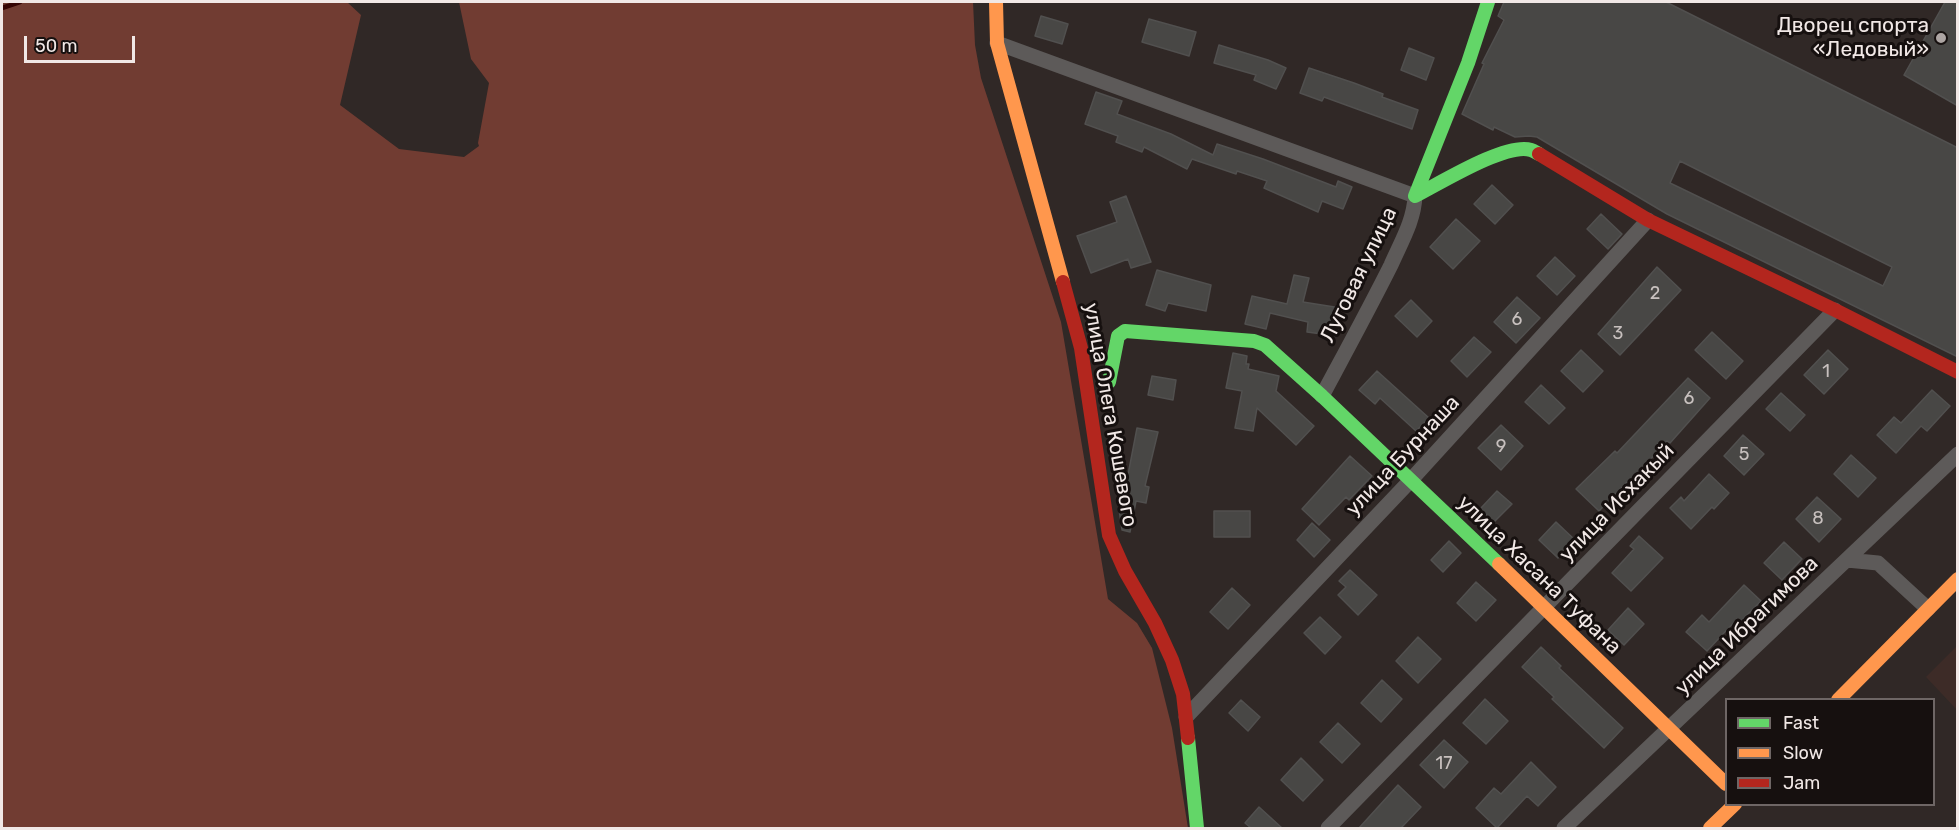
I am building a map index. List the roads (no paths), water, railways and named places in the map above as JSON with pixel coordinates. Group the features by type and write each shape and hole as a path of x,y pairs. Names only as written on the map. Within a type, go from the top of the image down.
{"street":[{"name":"улица Олега Кошевого","path":"996,2 997,44 1081,348 1109,535 1118,558 1164,640 1179,678 1186,717 1197,828"},
{"path":"1415,196 1468,63 1488,2"},
{"name":"Луговая улица","path":"997,44 1415,196 1415,211 1407,231 1322,396"},
{"path":"1415,196 1488,158 1511,151 1530,150 1648,220 1958,372"},
{"name":"улица Бурнаша","path":"1186,717 1410,481 1648,220"},
{"name":"улица Исхакый","path":"1328,828 1835,310"},
{"path":"1109,382 1118,336 1125,332 1140,331 1254,341 1274,352 1322,396"},
{"name":"улица Хасана Туфана","path":"1322,396 1725,783"},
{"name":"улица Ибрагимова","path":"1564,828 1958,454"},
{"path":"1847,560 1878,563 1928,609"},
{"path":"1839,698 1958,579"},
{"path":"1710,828 1732,806"}],"waterway":[{"path":"2,8 20,2"}],"place":[{"name":"Дворец спорта «Ледовый»","path":"1941,38"}]}
